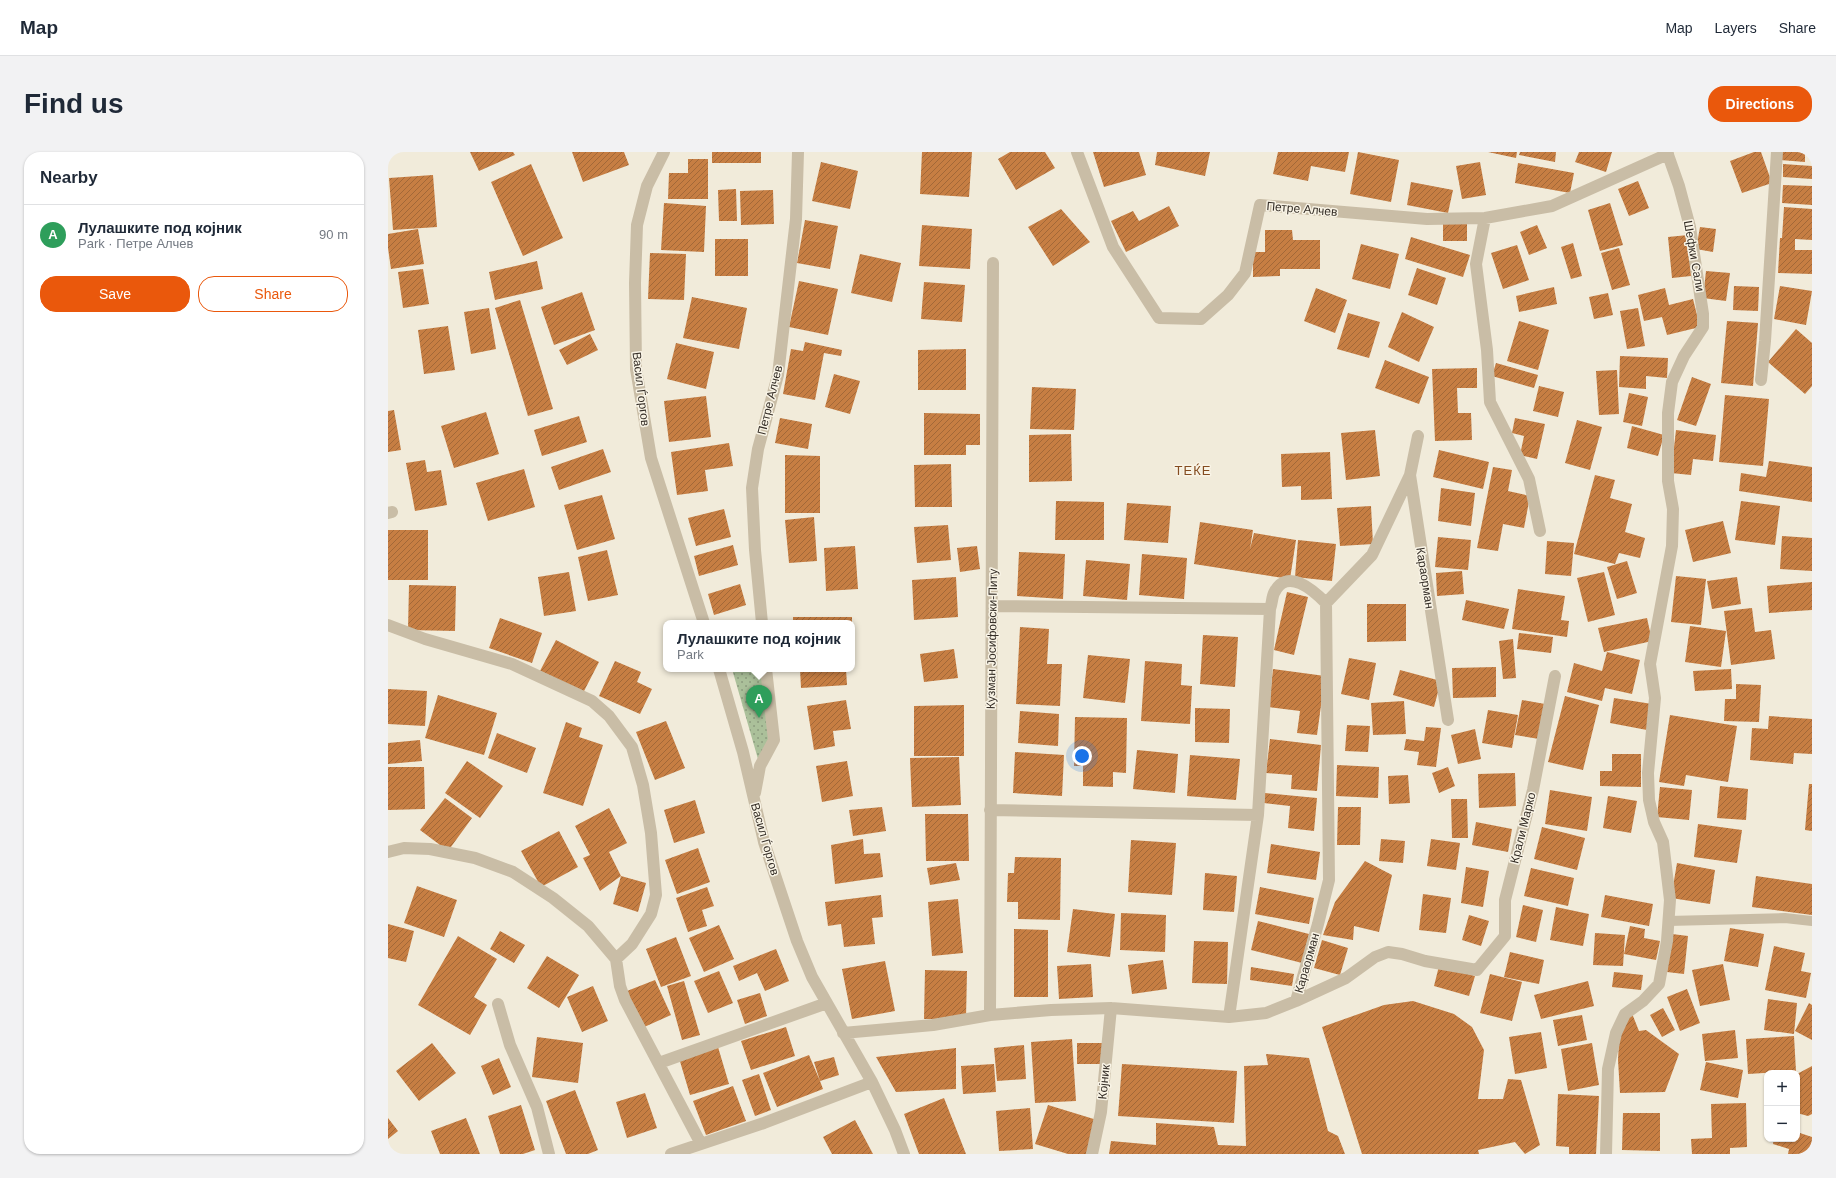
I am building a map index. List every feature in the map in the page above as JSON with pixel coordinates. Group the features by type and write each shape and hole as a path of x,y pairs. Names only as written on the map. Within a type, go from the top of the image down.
{"street":[{"name":"Васил Ѓоргов","path":"664,152 647,186 637,225 635,283 636,369 651,458 703,620"},
{"name":"Петре Алчев","path":"762,620 755,550 752,488 758,449 778,375 796,220 798,152"},
{"name":"Петре Алчев","path":"1077,152 1113,248 1159,318 1201,319 1228,295 1245,273 1260,205 1426,219 1485,218 1552,206 1668,153"},
{"path":"1761,380 1765,341 1777,152"},
{"name":"Шефки Сали","path":"1606,1154 1608,1069 1616,1033 1625,1014 1643,1001 1659,984 1667,941 1670,900 1663,842 1654,822 1649,800 1648,774 1655,698 1650,664 1672,546 1674,509 1668,481 1668,413 1672,382 1684,356 1703,327 1703,314 1690,227 1668,153"},
{"path":"1485,218 1476,264 1486,350 1490,402 1529,479 1540,531"},
{"name":"Кузман Јосифовски-Питу","path":"990,1015 993,263"},
{"name":"Караорман","path":"1418,436 1410,475 1448,720"},
{"path":"1230,1017 1258,816 1270,609 1274,592 1280,586 1291,581 1295,581 1315,592 1326,603 1372,555 1410,475"},
{"name":"Караорман","path":"1296,1001 1329,880 1326,603"},
{"path":"992,606 1270,609"},
{"path":"388,625 425,639 512,664 592,701 610,716 632,747 643,785 651,832 656,895 651,914 632,944 616,959"},
{"name":"Васил Ѓоргов","path":"720,672 743,752 764,842 798,941 812,977 872,1082 895,1130 904,1154"},
{"path":"754,800 760,766 774,740 766,672"},
{"name":"Крали Марко","path":"1296,1001 1346,978 1375,957 1388,952 1402,954 1425,961 1477,970 1505,936 1504,900 1533,790 1555,676"},
{"path":"990,810 1258,816"},
{"path":"388,852 404,848 430,849 475,858 514,872 553,898 588,926 616,959 620,986 626,1000 701,1144"},
{"path":"843,1033 933,1025 990,1015 1051,1010 1111,1008 1230,1017 1266,1012 1296,1001"},
{"path":"659,1064 827,1003"},
{"path":"498,1004 510,1046 536,1106 549,1154"},
{"name":"Којник","path":"1092,1154 1101,1112 1111,1008"},
{"path":"671,1154 764,1123 872,1082"}],"lane":[{"path":"1668,921 1785,918 1812,921"}],"green space":[{"path":"733,672 761,672 769,696 774,740 760,766"}],"building":[{"path":"470,152 513,152 515,155 479,171"},
{"path":"572,152 624,152 629,165 583,182"},
{"path":"712,152 761,152 761,163 712,163"},
{"path":"922,152 972,152 969,197 920,194"},
{"path":"1010,152 1045,152 1055,168 1016,190 998,159"},
{"path":"1093,152 1139,152 1146,175 1104,187"},
{"path":"1157,152 1210,152 1205,176 1155,165"},
{"path":"1278,152 1349,152 1345,172 1311,166 1308,181 1273,174"},
{"path":"1358,152 1399,160 1391,202 1350,194"},
{"path":"1488,152 1517,152 1516,158"},
{"path":"1520,152 1556,152 1555,162 1519,155"},
{"path":"1579,152 1612,152 1606,172 1575,162"},
{"path":"1754,152 1761,152 1772,183 1742,193 1730,161"},
{"path":"1780,152 1805,152 1805,162 1780,160"},
{"path":"688,159 708,159 708,199 668,199 669,173 688,173"},
{"path":"821,162 858,171 850,209 812,201"},
{"path":"1480,162 1486,195 1462,199 1456,166"},
{"path":"1518,163 1574,173 1570,193 1515,183"},
{"path":"531,164 563,238 523,256 491,182"},
{"path":"1783,164 1812,166 1812,179 1783,177"},
{"path":"433,175 437,227 393,230 389,178"},
{"path":"1638,181 1649,208 1629,216 1618,189"},
{"path":"1411,182 1453,190 1448,213 1407,205"},
{"path":"1783,185 1812,186 1812,205 1782,203"},
{"path":"736,189 737,221 719,221 718,190"},
{"path":"773,190 774,224 741,225 740,191"},
{"path":"664,203 706,206 704,252 661,250"},
{"path":"1610,203 1623,245 1600,251 1588,210"},
{"path":"1169,206 1179,226 1126,252 1111,221 1133,211 1139,221"},
{"path":"1784,207 1812,209 1812,240 1795,239 1795,250 1812,250 1812,274 1778,273"},
{"path":"1061,209 1090,242 1053,266 1028,227"},
{"path":"805,220 838,226 830,269 797,263"},
{"path":"1443,224 1467,224 1467,241 1443,241"},
{"path":"922,225 972,229 970,269 919,266"},
{"path":"1537,225 1547,248 1529,255 1520,232"},
{"path":"1700,227 1716,229 1713,252 1696,249"},
{"path":"418,229 424,264 391,269 388,234"},
{"path":"1265,230 1292,230 1293,240 1320,240 1320,269 1280,269 1280,276 1253,277 1253,252 1265,252"},
{"path":"1688,235 1691,276 1672,278 1668,237"},
{"path":"1411,237 1470,255 1463,277 1405,259"},
{"path":"715,239 748,239 748,276 715,276"},
{"path":"1573,243 1582,276 1571,279 1561,247"},
{"path":"1361,244 1399,254 1390,289 1352,279"},
{"path":"1517,245 1529,280 1503,289 1491,253"},
{"path":"1619,248 1630,285 1612,290 1601,253"},
{"path":"650,253 686,254 684,300 648,299"},
{"path":"860,254 901,263 892,302 851,293"},
{"path":"537,261 543,289 495,300 489,272"},
{"path":"1417,268 1446,278 1437,305 1408,295"},
{"path":"423,269 429,304 403,308 398,272"},
{"path":"1706,271 1730,273 1726,301 1703,298"},
{"path":"799,281 838,289 828,335 789,327"},
{"path":"924,282 965,285 962,322 921,319"},
{"path":"1734,286 1759,287 1758,311 1733,310"},
{"path":"1780,286 1812,291 1806,325 1774,319"},
{"path":"1554,287 1557,304 1519,312 1516,296"},
{"path":"1316,288 1347,300 1335,333 1304,321"},
{"path":"1665,288 1669,305 1693,299 1700,327 1667,335 1662,317 1644,321 1638,295"},
{"path":"582,292 595,330 554,345 541,307"},
{"path":"1608,293 1613,315 1594,319 1589,297"},
{"path":"692,297 747,308 739,349 683,338"},
{"path":"520,300 553,409 528,416 495,308"},
{"path":"489,308 496,349 471,354 464,312"},
{"path":"1638,308 1645,346 1627,349 1620,311"},
{"path":"1402,312 1434,327 1419,362 1388,347"},
{"path":"1348,313 1380,322 1369,358 1337,349"},
{"path":"1519,321 1549,330 1538,370 1507,361"},
{"path":"1727,321 1758,323 1753,386 1721,383"},
{"path":"448,326 455,370 424,374 418,330"},
{"path":"1796,329 1812,343 1812,386 1805,394 1768,362"},
{"path":"590,334 598,350 567,365 559,350"},
{"path":"805,342 842,350 841,356 824,353 815,400 783,394 791,349 803,351"},
{"path":"676,343 714,352 706,389 667,379"},
{"path":"966,349 966,390 918,390 918,350"},
{"path":"1620,356 1668,358 1667,378 1646,376 1646,389 1619,387"},
{"path":"1385,360 1429,377 1419,404 1375,388"},
{"path":"1496,363 1538,375 1534,388 1492,376"},
{"path":"1477,368 1477,388 1457,388 1458,413 1471,413 1472,440 1435,441 1432,369"},
{"path":"1617,370 1619,414 1599,415 1596,371"},
{"path":"834,374 860,381 850,414 825,407"},
{"path":"1692,377 1711,384 1696,426 1677,420"},
{"path":"1539,386 1564,392 1558,417 1533,411"},
{"path":"1032,387 1076,389 1074,430 1030,429"},
{"path":"1629,393 1648,397 1642,426 1623,422"},
{"path":"1725,395 1769,399 1763,466 1719,462"},
{"path":"706,396 711,437 669,442 664,401"},
{"path":"394,410 401,450 388,452 388,411"},
{"path":"486,412 499,454 454,468 441,426"},
{"path":"924,413 980,414 980,445 966,445 966,455 924,455"},
{"path":"579,416 587,442 542,456 534,430"},
{"path":"780,418 812,424 808,449 775,443"},
{"path":"1515,418 1545,424 1537,459 1520,455 1524,436 1512,433"},
{"path":"1577,420 1602,427 1590,470 1565,463"},
{"path":"1632,426 1664,435 1658,456 1627,448"},
{"path":"1375,430 1380,476 1346,480 1341,433"},
{"path":"1676,430 1716,435 1713,461 1693,459 1691,475 1671,473"},
{"path":"1071,434 1072,481 1029,482 1029,435"},
{"path":"729,443 733,466 705,470 708,491 677,495 671,452"},
{"path":"603,449 611,472 559,490 551,467"},
{"path":"1439,450 1489,462 1483,489 1433,477"},
{"path":"1330,452 1332,499 1301,500 1301,486 1282,487 1281,454"},
{"path":"785,455 820,456 820,513 785,513"},
{"path":"425,460 427,472 441,470 447,505 415,511 406,463"},
{"path":"1769,461 1812,467 1812,502 1739,491 1741,473 1766,477"},
{"path":"951,464 952,507 915,507 914,465"},
{"path":"1493,467 1512,470 1508,491 1530,496 1524,528 1503,524 1498,551 1477,548"},
{"path":"524,469 535,507 488,521 476,483"},
{"path":"1595,475 1615,480 1610,498 1632,504 1625,532 1645,538 1640,558 1619,553 1615,564 1574,554"},
{"path":"1441,488 1475,493 1471,526 1438,521"},
{"path":"602,495 615,539 577,550 564,505"},
{"path":"1056,501 1104,502 1104,540 1055,540"},
{"path":"1741,501 1780,506 1775,545 1735,540"},
{"path":"1127,503 1171,506 1168,543 1124,540"},
{"path":"1371,506 1373,544 1340,546 1337,508"},
{"path":"724,509 731,537 696,546 688,518"},
{"path":"814,517 817,561 789,563 785,520"},
{"path":"1723,521 1731,553 1693,562 1685,530"},
{"path":"1200,522 1253,530 1250,549 1254,533 1296,540 1290,579 1194,564"},
{"path":"948,525 951,560 917,563 914,527"},
{"path":"388,530 428,530 428,580 388,580"},
{"path":"1782,536 1812,538 1812,571 1780,569"},
{"path":"1438,537 1471,540 1468,570 1435,567"},
{"path":"1298,540 1336,544 1332,581 1295,577"},
{"path":"1547,541 1574,543 1571,576 1545,574"},
{"path":"733,545 738,565 699,576 694,556"},
{"path":"855,546 858,589 826,591 824,548"},
{"path":"977,546 980,569 960,572 957,548"},
{"path":"607,550 618,595 588,601 578,557"},
{"path":"1019,552 1065,554 1063,599 1017,596"},
{"path":"1142,554 1187,558 1184,599 1139,595"},
{"path":"1086,560 1130,564 1127,600 1083,596"},
{"path":"1627,561 1637,593 1617,599 1607,567"},
{"path":"1462,571 1464,594 1437,596 1436,573"},
{"path":"569,572 576,611 544,616 538,577"},
{"path":"1604,572 1615,615 1588,622 1577,578"},
{"path":"1676,576 1706,579 1701,625 1671,622"},
{"path":"956,577 958,617 914,620 912,580"},
{"path":"1737,577 1741,604 1712,609 1707,581"},
{"path":"1812,582 1812,610 1769,613 1767,586"},
{"path":"740,584 746,605 714,615 708,594"},
{"path":"409,585 456,586 455,631 408,630"},
{"path":"1518,589 1565,596 1561,620 1569,621 1567,637 1512,629"},
{"path":"1287,592 1308,597 1294,655 1274,650"},
{"path":"1466,600 1509,609 1504,629 1462,620"},
{"path":"1367,604 1406,604 1406,641 1367,642"},
{"path":"1752,608 1755,632 1771,630 1775,659 1731,665 1724,611"},
{"path":"793,617 852,617 852,620 793,620"},
{"path":"500,618 542,633 532,663 489,648"},
{"path":"1647,618 1652,641 1604,652 1598,628"},
{"path":"1690,626 1726,631 1721,667 1685,662"},
{"path":"1020,627 1049,629 1047,664 1062,664 1060,706 1016,704"},
{"path":"1519,633 1553,637 1551,653 1517,649"},
{"path":"1203,635 1238,637 1235,687 1200,684"},
{"path":"1513,639 1516,678 1503,679 1499,641"},
{"path":"556,640 599,662 583,693 540,671"},
{"path":"954,649 958,678 924,682 920,654"},
{"path":"1607,652 1640,660 1632,694 1605,688 1602,701 1567,692 1574,663 1602,671"},
{"path":"1088,655 1130,659 1125,703 1083,698"},
{"path":"1349,658 1376,663 1369,700 1341,694"},
{"path":"615,661 641,672 637,682 652,689 640,714 599,696"},
{"path":"1145,661 1182,664 1181,685 1192,686 1190,724 1141,721"},
{"path":"1496,667 1496,697 1453,698 1452,668"},
{"path":"1273,669 1325,676 1317,735 1297,733 1300,711 1269,707"},
{"path":"1731,669 1732,689 1695,691 1693,671"},
{"path":"1400,670 1441,681 1434,707 1393,695"},
{"path":"800,672 846,672 847,685 801,688"},
{"path":"1736,684 1761,685 1759,722 1724,721 1725,699 1736,699"},
{"path":"388,689 427,691 425,726 388,724"},
{"path":"438,695 497,713 484,755 425,738"},
{"path":"1565,696 1599,705 1583,770 1548,762"},
{"path":"1614,698 1652,704 1647,730 1610,723"},
{"path":"846,700 851,729 833,731 835,746 814,750 807,706"},
{"path":"1522,700 1545,704 1539,739 1515,735"},
{"path":"1404,701 1406,734 1373,735 1371,703"},
{"path":"964,705 964,756 914,756 914,706"},
{"path":"1195,708 1230,709 1229,743 1195,742"},
{"path":"1488,710 1518,715 1512,748 1482,743"},
{"path":"1020,711 1059,714 1058,746 1018,743"},
{"path":"1670,715 1737,726 1728,782 1686,775 1684,786 1659,782"},
{"path":"1769,716 1812,719 1812,754 1794,753 1793,764 1750,760 1752,728 1768,729"},
{"path":"1075,717 1127,718 1126,773 1113,772 1113,787 1083,786 1083,766 1074,766"},
{"path":"666,721 685,768 655,780 636,732"},
{"path":"566,722 582,728 579,737 603,745 583,806 543,793"},
{"path":"1347,725 1370,726 1368,752 1345,751"},
{"path":"1426,727 1441,728 1436,767 1417,765 1419,752 1404,750 1406,739 1424,741"},
{"path":"1475,729 1481,759 1458,764 1451,735"},
{"path":"497,733 536,748 527,773 488,758"},
{"path":"1270,739 1321,745 1317,791 1291,789 1292,775 1266,773"},
{"path":"420,740 422,761 388,764 388,743"},
{"path":"1137,750 1178,754 1175,793 1133,789"},
{"path":"1015,752 1064,755 1062,796 1013,793"},
{"path":"1612,754 1641,754 1641,787 1600,786 1600,771 1612,771"},
{"path":"1190,755 1240,759 1236,800 1187,796"},
{"path":"959,757 961,805 912,807 910,758"},
{"path":"467,761 503,786 480,818 445,793"},
{"path":"847,761 853,796 822,802 816,766"},
{"path":"1337,765 1379,767 1378,798 1336,796"},
{"path":"388,767 424,767 425,809 388,810"},
{"path":"1448,767 1455,786 1439,793 1432,773"},
{"path":"1515,773 1516,806 1479,808 1478,774"},
{"path":"1408,775 1410,803 1389,804 1388,776"},
{"path":"1809,784 1812,784 1812,831 1805,830"},
{"path":"1720,786 1748,789 1746,820 1717,818"},
{"path":"1660,787 1692,790 1689,820 1657,817"},
{"path":"1550,790 1592,797 1587,831 1545,824"},
{"path":"1265,793 1317,798 1314,831 1288,828 1290,806 1264,803"},
{"path":"1608,796 1637,801 1631,833 1603,828"},
{"path":"445,798 472,818 448,851 420,830"},
{"path":"1451,799 1467,799 1468,838 1452,838"},
{"path":"695,800 705,833 674,843 664,810"},
{"path":"882,807 886,831 853,836 849,810"},
{"path":"1338,807 1361,807 1360,845 1337,845"},
{"path":"609,808 627,843 609,852 621,876 600,891 583,858 590,855 575,826"},
{"path":"925,814 968,814 969,861 926,861"},
{"path":"1476,822 1512,829 1508,852 1472,845"},
{"path":"1698,824 1742,830 1737,863 1694,857"},
{"path":"1542,827 1585,838 1577,870 1534,859"},
{"path":"559,831 578,867 541,887 521,851"},
{"path":"863,839 864,854 880,853 883,877 835,884 831,845"},
{"path":"1381,839 1405,841 1403,863 1379,861"},
{"path":"1431,839 1460,843 1456,870 1427,866"},
{"path":"1131,840 1176,843 1172,895 1128,892"},
{"path":"1271,844 1320,852 1316,880 1267,873"},
{"path":"698,848 710,882 677,894 665,860"},
{"path":"1015,857 1061,858 1060,920 1018,919 1018,902 1007,902 1008,873 1014,873"},
{"path":"1365,861 1392,875 1379,932 1354,926 1353,940 1323,935 1335,902"},
{"path":"956,863 960,880 930,885 927,868"},
{"path":"1677,863 1715,870 1710,904 1671,898"},
{"path":"1466,867 1489,871 1483,907 1461,903"},
{"path":"1531,868 1574,878 1568,906 1524,896"},
{"path":"1205,873 1237,876 1234,912 1203,910"},
{"path":"621,876 646,883 638,912 613,904"},
{"path":"1756,876 1812,884 1812,915 1752,907"},
{"path":"417,886 457,900 444,937 404,923"},
{"path":"707,887 714,906 702,910 707,926 688,932 676,898"},
{"path":"1260,887 1314,898 1309,924 1255,914"},
{"path":"1423,894 1451,898 1446,933 1419,930"},
{"path":"881,895 883,917 872,918 875,944 844,947 841,924 828,926 825,902"},
{"path":"1605,895 1653,904 1649,926 1601,917"},
{"path":"958,899 963,953 932,956 928,902"},
{"path":"1523,905 1543,910 1536,942 1516,937"},
{"path":"1556,907 1589,914 1583,946 1550,940"},
{"path":"1073,909 1115,914 1110,957 1067,952"},
{"path":"1121,913 1166,915 1165,952 1120,950"},
{"path":"1469,915 1489,921 1481,946 1462,940"},
{"path":"1258,921 1309,934 1302,963 1251,950"},
{"path":"388,924 414,931 406,962 388,958"},
{"path":"719,925 734,959 704,972 689,938"},
{"path":"1630,926 1645,929 1644,938 1660,941 1656,960 1624,954"},
{"path":"1730,928 1764,934 1758,967 1724,961"},
{"path":"1014,929 1048,930 1048,997 1014,997"},
{"path":"500,931 525,945 514,963 490,949"},
{"path":"1595,933 1625,935 1623,966 1593,965"},
{"path":"1672,934 1688,936 1684,974 1667,972"},
{"path":"458,936 497,959 474,997 487,1005 470,1035 418,1005"},
{"path":"676,937 691,976 661,987 646,949"},
{"path":"1322,940 1348,948 1340,975 1314,968"},
{"path":"1194,941 1228,942 1227,984 1192,983"},
{"path":"1774,946 1805,953 1801,971 1811,973 1806,998 1765,990"},
{"path":"776,949 789,981 765,991 757,973 739,981 733,966"},
{"path":"1510,952 1544,960 1539,984 1504,977"},
{"path":"547,956 579,975 559,1008 527,988"},
{"path":"1163,960 1167,989 1132,994 1128,965"},
{"path":"885,961 895,1011 852,1019 842,969"},
{"path":"1091,964 1093,997 1059,999 1057,966"},
{"path":"1723,964 1730,1000 1700,1006 1692,970"},
{"path":"1439,966 1475,976 1469,996 1434,986"},
{"path":"1251,967 1294,974 1292,986 1250,980"},
{"path":"925,970 967,971 966,1019 924,1019"},
{"path":"719,971 733,1003 708,1013 694,981"},
{"path":"1614,972 1643,975 1641,990 1612,987"},
{"path":"1490,974 1522,982 1512,1021 1480,1013"},
{"path":"655,980 671,1015 642,1028 627,991"},
{"path":"684,981 700,1035 682,1040 667,986"},
{"path":"1588,981 1594,1006 1541,1019 1534,995"},
{"path":"593,986 608,1021 582,1032 567,997"},
{"path":"1687,989 1700,1023 1680,1031 1667,997"},
{"path":"760,993 767,1016 745,1024 737,1000"},
{"path":"1768,999 1797,1003 1794,1034 1764,1030"},
{"path":"1413,1001 1454,1014 1472,1027 1484,1050 1478,1099 1503,1099 1508,1079 1521,1080 1540,1145 1525,1154 1515,1142 1478,1150 1479,1154 1362,1154 1322,1027 1384,1005"},
{"path":"1809,1003 1812,1005 1812,1040 1795,1031"},
{"path":"1663,1008 1675,1030 1662,1037 1650,1015"},
{"path":"1631,1011 1639,1031 1646,1030 1679,1054 1665,1092 1620,1093 1618,1060 1619,1040"},
{"path":"1582,1015 1587,1040 1558,1046 1553,1020"},
{"path":"786,1027 795,1056 751,1070 741,1041"},
{"path":"1735,1030 1738,1058 1705,1061 1702,1034"},
{"path":"1541,1032 1547,1068 1515,1074 1509,1037"},
{"path":"1794,1036 1796,1070 1764,1070 1764,1073 1748,1074 1746,1039"},
{"path":"537,1037 583,1043 578,1083 532,1077"},
{"path":"1072,1039 1076,1101 1035,1103 1031,1042"},
{"path":"432,1043 456,1073 419,1101 396,1071"},
{"path":"1077,1043 1102,1043 1102,1064 1077,1064"},
{"path":"1592,1043 1599,1085 1568,1091 1561,1049"},
{"path":"1024,1045 1026,1079 997,1081 994,1048"},
{"path":"718,1047 729,1084 690,1095 679,1058"},
{"path":"956,1048 956,1089 896,1092 876,1057"},
{"path":"1266,1054 1309,1058 1328,1131 1338,1136 1345,1154 1109,1154 1111,1141 1156,1145 1156,1123 1214,1127 1218,1145 1246,1146 1244,1066 1268,1065"},
{"path":"809,1055 823,1089 777,1107 763,1073"},
{"path":"834,1057 839,1075 820,1081 814,1062"},
{"path":"499,1058 511,1087 493,1095 481,1066"},
{"path":"1706,1062 1743,1070 1738,1098 1700,1090"},
{"path":"994,1064 996,1092 963,1094 961,1066"},
{"path":"1122,1064 1237,1071 1234,1123 1118,1116"},
{"path":"1812,1066 1812,1114 1808,1116 1800,1114 1800,1072"},
{"path":"759,1074 771,1110 755,1116 742,1080"},
{"path":"733,1086 746,1121 706,1135 693,1101"},
{"path":"575,1090 598,1150 588,1154 566,1154 546,1101"},
{"path":"645,1093 657,1128 627,1138 616,1102"},
{"path":"1558,1094 1599,1096 1596,1154 1569,1154 1569,1147 1556,1146"},
{"path":"944,1098 966,1154 919,1154 904,1114"},
{"path":"1746,1103 1747,1147 1730,1148 1730,1154 1692,1154 1691,1139 1712,1138 1711,1104"},
{"path":"521,1105 535,1150 523,1154 500,1154 488,1116"},
{"path":"1048,1105 1097,1120 1086,1154 1068,1154 1035,1144"},
{"path":"1030,1108 1033,1149 999,1151 996,1111"},
{"path":"1623,1113 1660,1113 1660,1151 1622,1150"},
{"path":"388,1118 398,1131 388,1139"},
{"path":"466,1118 480,1154 440,1154 431,1131"},
{"path":"855,1120 873,1154 832,1154 823,1137"},
{"path":"1800,1133 1812,1137 1812,1154 1788,1154 1789,1149 1773,1144 1773,1142 1800,1142"}],"place":[{"name":"Лулашките под којник","path":"759,718"}],"district":[{"name":"ТЕЌЕ","path":"1193,470"}]}
